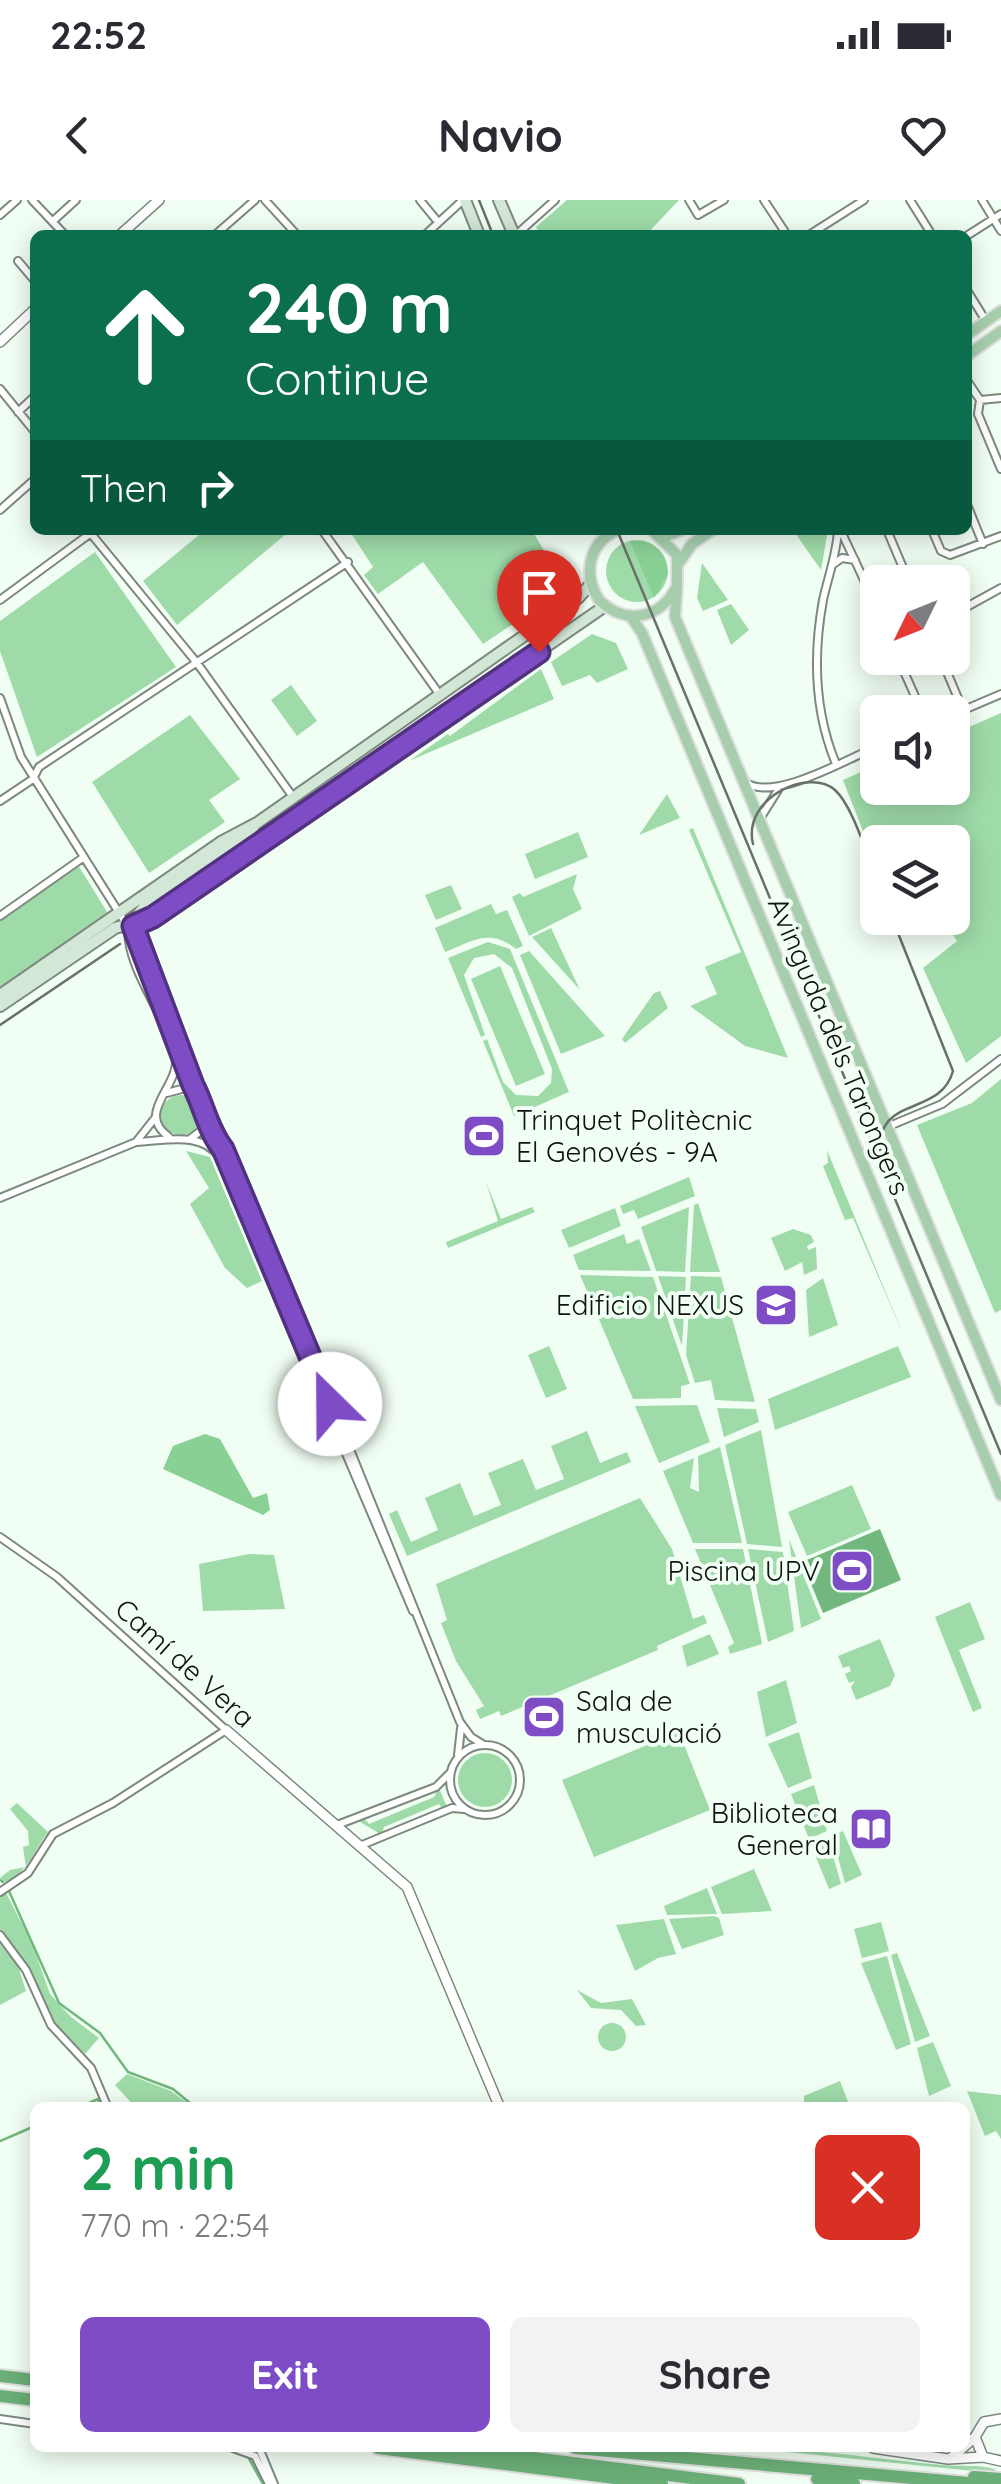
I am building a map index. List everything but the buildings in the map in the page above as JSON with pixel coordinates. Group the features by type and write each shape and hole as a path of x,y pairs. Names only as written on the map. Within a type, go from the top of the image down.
{"highway":[{"path":"0,2376 30,2379"},
{"path":"0,2396 30,2399"},
{"path":"410,2452 662,2484"},
{"path":"486,2452 739,2484"},
{"path":"612,2452 980,2484"},
{"path":"668,2458 854,2484"},
{"path":"947,2480 1001,2479"}],"main road":[{"path":"464,200 477,230"},
{"path":"500,200 513,230"},
{"path":"972,331 1001,311"},
{"path":"972,351 1001,331"},
{"path":"601,535 589,565 591,584 606,606 630,617 656,612 677,586"},
{"path":"661,535 679,563 692,544 705,535"},
{"path":"664,537 669,535"},
{"name":"Avinguda dels Tarongers","path":"679,563 675,617 1001,1400"},
{"path":"0,995 256,823 578,598 591,584"},
{"path":"0,1006 115,928 153,917 606,606"},
{"name":"Avinguda dels Tarongers","path":"630,617 646,642 1001,1495"},
{"path":"130,926 144,907 238,842 256,823"}],"street":[{"path":"0,215 16,200"},
{"path":"32,200 61,230"},
{"path":"53,221 76,200"},
{"path":"126,230 159,200"},
{"path":"221,230 255,200"},
{"path":"265,200 292,230"},
{"path":"420,200 438,223"},
{"path":"430,230 464,200"},
{"path":"521,230 556,200"},
{"path":"689,200 698,215 724,200"},
{"path":"764,200 783,230"},
{"path":"818,230 864,200"},
{"path":"910,200 929,230"},
{"path":"982,200 997,216 1001,230"},
{"path":"972,233 997,216"},
{"path":"18,261 30,275"},
{"path":"972,298 986,321"},
{"path":"0,342 30,315"},
{"path":"972,388 980,400 978,414 1001,469"},
{"path":"0,390 30,426"},
{"path":"980,400 1001,398"},
{"path":"18,412 30,401"},
{"path":"0,510 30,483"},
{"path":"972,518 982,544"},
{"path":"0,600 86,535"},
{"path":"94,535 197,663 293,796"},
{"path":"326,535 440,695"},
{"path":"836,764 820,710 817,670 819,630 838,535"},
{"path":"842,535 860,571"},
{"path":"889,535 902,565"},
{"path":"935,535 945,554 956,554 1001,536"},
{"path":"831,566 842,558 855,560"},
{"path":"0,801 33,780 39,767 348,562"},
{"path":"970,605 1001,588"},
{"path":"970,707 1001,694"},
{"path":"0,698 33,780 130,926 460,1722 471,1737 484,1745 501,1748 513,1758 520,1784 512,1802 498,1812 452,1808 380,1838 359,1842 356,1822"},
{"path":"743,781 758,790 783,787 860,754"},
{"path":"760,821 770,798 783,787"},
{"path":"0,916 84,857"},
{"path":"130,926 132,951 176,1055 155,1118 136,1142"},
{"path":"887,1127 942,1104 1001,1059"},
{"path":"165,1094 185,1088 198,1094"},
{"path":"184,1140 202,1130 207,1117"},
{"path":"155,1118 170,1138"},
{"path":"0,1198 136,1142 170,1138 209,1146 220,1158 422,1628"},
{"path":"344,1453 399,1568"},
{"name":"Camí de Vera","path":"0,1537 57,1577 407,1886 498,2102"},
{"path":"337,1825 356,1822 441,1784 456,1760 462,1740 460,1722"},
{"path":"0,1892 28,1872 53,1834 113,1804 226,1730"},
{"path":"456,1760 484,1745"},
{"path":"452,1769 452,1788 469,1810"},
{"path":"378,1858 374,1849 380,1838"},
{"path":"0,1935 26,1970 51,2025 91,2068 105,2102"},
{"path":"0,2419 30,2423"},
{"path":"970,2441 984,2422 1001,2419"},
{"path":"975,2437 983,2457"},
{"path":"244,2452 255,2456 272,2484"},
{"path":"260,2452 272,2484"},
{"path":"901,2452 1001,2461"},
{"path":"948,2459 957,2452"}],"shaded area":[{"path":"567,200 679,200 651,230 536,227"},
{"path":"199,535 285,535 177,625 143,581"},
{"path":"352,535 535,535 566,589 483,644 423,562 378,594 364,575 373,567"},
{"path":"796,535 827,535 821,570"},
{"path":"637,540 659,549 668,571 659,593 637,602 615,593 606,571 615,549"},
{"path":"630,541 651,544 664,559 668,574 654,598"},
{"path":"95,552 176,667 37,757 0,651 0,621"},
{"path":"702,563 728,600 703,611 697,598"},
{"path":"731,604 749,630 731,645 717,610"},
{"path":"592,634 616,643 628,669 597,683 590,675 562,686 551,662"},
{"path":"541,669 554,699 409,761 450,736"},
{"path":"291,685 317,721 297,736 271,700"},
{"path":"1001,713 1001,1036 966,1063 923,968 957,941 953,935 970,935 970,825 861,825 843,780 860,772 860,805 970,805 970,727"},
{"path":"190,715 240,779 209,800 225,822 149,873 92,782"},
{"path":"667,794 680,818 639,835"},
{"path":"693,828 788,1058 745,1046 690,1006 717,994 705,967 741,952 689,830"},
{"path":"578,832 588,857 535,879 525,854"},
{"path":"78,865 109,915 0,990 0,920"},
{"path":"577,874 573,889 582,909 529,936 512,897 520,893 523,897"},
{"path":"451,885 462,909 436,920 425,895"},
{"path":"491,904 496,914 507,910 523,946 516,949 489,938 445,952 435,928"},
{"path":"551,928 580,990 532,937"},
{"path":"488,942 510,949 569,1092 514,1116 483,1041 487,1039 503,1082 516,1095 538,1096 551,1083 552,1069 512,968 494,954 474,958 464,975 485,1035 481,1037 448,958"},
{"path":"529,951 605,1036 561,1054 520,955"},
{"path":"500,966 545,1074 516,1086 471,979"},
{"path":"660,991 668,1008 625,1043 622,1039 654,993"},
{"path":"1001,1079 1001,1310 995,1313 917,1125 972,1103"},
{"path":"181,1095 195,1101 201,1115 195,1129 181,1135 167,1129 161,1115 167,1101"},
{"path":"827,1150 905,1339 853,1218 845,1220 823,1166 828,1163"},
{"path":"186,1151 210,1157 262,1281 247,1288 225,1268 190,1204 209,1188"},
{"path":"689,1177 695,1196 638,1219 634,1210 623,1214 620,1206"},
{"path":"486,1182 501,1219 532,1207 535,1212 448,1248 446,1242 498,1221"},
{"path":"698,1203 720,1272 690,1272 694,1205"},
{"path":"689,1207 685,1272 656,1271 641,1227"},
{"path":"615,1208 621,1226 569,1248 561,1230"},
{"path":"793,1229 811,1235 814,1242 807,1246 808,1250 816,1247 817,1269 804,1275 802,1262 785,1271 771,1238"},
{"path":"624,1234 627,1244 639,1239 651,1271 579,1270 573,1255"},
{"path":"580,1275 653,1277 690,1384 681,1386 681,1398 633,1399"},
{"path":"658,1276 686,1277 682,1346"},
{"path":"691,1276 721,1277 755,1402 715,1400 711,1380 695,1383 686,1355"},
{"path":"823,1278 838,1325 809,1337 806,1290"},
{"path":"549,1346 567,1389 546,1398 528,1355"},
{"path":"898,1346 911,1377 775,1430 768,1399"},
{"path":"697,1405 710,1442 659,1463 635,1406"},
{"path":"717,1408 756,1409 759,1422 724,1437"},
{"path":"761,1430 782,1547 747,1544 725,1445"},
{"path":"587,1431 600,1463 627,1452 631,1462 407,1556 389,1514 397,1510 411,1542 438,1530 425,1498 460,1483 474,1516 501,1505 488,1473 523,1459 536,1490 564,1479 551,1446"},
{"path":"205,1434 220,1439 253,1498 267,1493 270,1510 263,1515 163,1469 173,1446"},
{"path":"720,1447 742,1543 693,1543 663,1471 694,1458 690,1488 699,1492 698,1456"},
{"path":"852,1485 871,1529 807,1556 788,1512"},
{"path":"640,1498 672,1549 693,1619 704,1615 707,1623 657,1646 658,1650 501,1716 499,1711 480,1719 476,1710 484,1706 456,1661 441,1623 447,1620 436,1584"},
{"name":"Piscina UPV","path":"880,1529 901,1580 823,1613 802,1562"},
{"path":"789,1539 821,1619 801,1628"},
{"path":"695,1549 743,1549 762,1644 730,1654 728,1647 734,1643"},
{"path":"748,1549 783,1552 794,1631 768,1642"},
{"path":"249,1554 274,1555 285,1609 203,1611 199,1564"},
{"path":"970,1602 985,1639 959,1650 982,1708 973,1712 935,1617"},
{"path":"710,1634 719,1654 687,1667 682,1646"},
{"path":"880,1639 895,1675 890,1686 856,1700 851,1687 855,1681 849,1683 845,1674 851,1671 849,1666 843,1668 838,1656"},
{"path":"786,1680 797,1723 766,1737 757,1692"},
{"path":"679,1732 710,1810 594,1857 562,1780"},
{"path":"799,1732 812,1778 788,1788 768,1744"},
{"path":"485,1753 504,1761 512,1780 504,1799 485,1807 466,1799 458,1780 466,1761"},
{"path":"814,1785 827,1831 809,1839 791,1794"},
{"path":"439,1788 447,1807 442,1809 439,1804 384,1827 382,1835 360,1822 365,1819 369,1824 434,1797"},
{"path":"17,1803 48,1832 26,1866 23,1847 29,1845 28,1831 10,1809"},
{"path":"843,1831 862,1875 845,1883 832,1836"},
{"path":"828,1838 841,1884 829,1889 811,1845"},
{"path":"25,1867 6,1883 0,1878 10,1870"},
{"path":"754,1869 772,1911 722,1914 711,1887"},
{"path":"707,1888 717,1914 667,1915 664,1906"},
{"path":"6,1893 32,1943 50,1994 71,2017 99,2038 85,2054 50,2018 29,1969 0,1929 0,1897"},
{"path":"719,1918 724,1935 682,1949 669,1919"},
{"path":"664,1919 676,1954 658,1958 635,1971 616,1925"},
{"path":"881,1922 889,1951 862,1958 854,1929"},
{"path":"0,1944 18,1966 26,1991 0,2005"},
{"path":"897,1953 930,2036 915,2042 891,1955"},
{"path":"887,1956 911,2044 896,2050 861,1963"},
{"path":"577,1990 601,2003 632,1999 646,2025 636,2026 621,2010 591,2008"},
{"path":"612,2023 622,2027 626,2037 622,2047 612,2051 602,2047 598,2037 602,2027"},
{"path":"933,2042 951,2086 929,2096 917,2048"},
{"path":"127,2074 171,2091 186,2102 130,2102 115,2085"},
{"path":"840,2081 848,2102 804,2102 804,2096"},
{"path":"967,2091 1001,2095 1001,2139 996,2131 985,2136"},
{"path":"787,2452 981,2467 995,2469 994,2473"}],"waterway":[{"path":"9,1891 59,2003 100,2033 128,2072 173,2089 189,2102"},
{"path":"91,2102 99,2102"},
{"path":"0,2141 30,2128"},
{"path":"248,2457 263,2484"}],"tram line":[{"path":"479,200 491,230"},
{"path":"619,535 1001,1454"},
{"path":"753,844 752,828 767,801 780,791 810,782 835,790 860,836"},
{"path":"881,1157 881,1137 887,1123 896,1114 935,1096 946,1086 953,1071 899,935"}],"railway":[{"path":"0,1025 120,944"}],"place":[{"name":"Trinquet Politècnic El Genovés - 9A","path":"484,1136"},
{"name":"Edificio NEXUS","path":"776,1305"},
{"name":"Piscina UPV","path":"852,1571"},
{"name":"Sala de musculació","path":"544,1717"},
{"name":"Biblioteca General","path":"871,1829"}],"route":[{"path":"330,1404 223,1149 210,1128 205,1105 193,1085 182,1046 133,926 153,917 539,652"}]}
